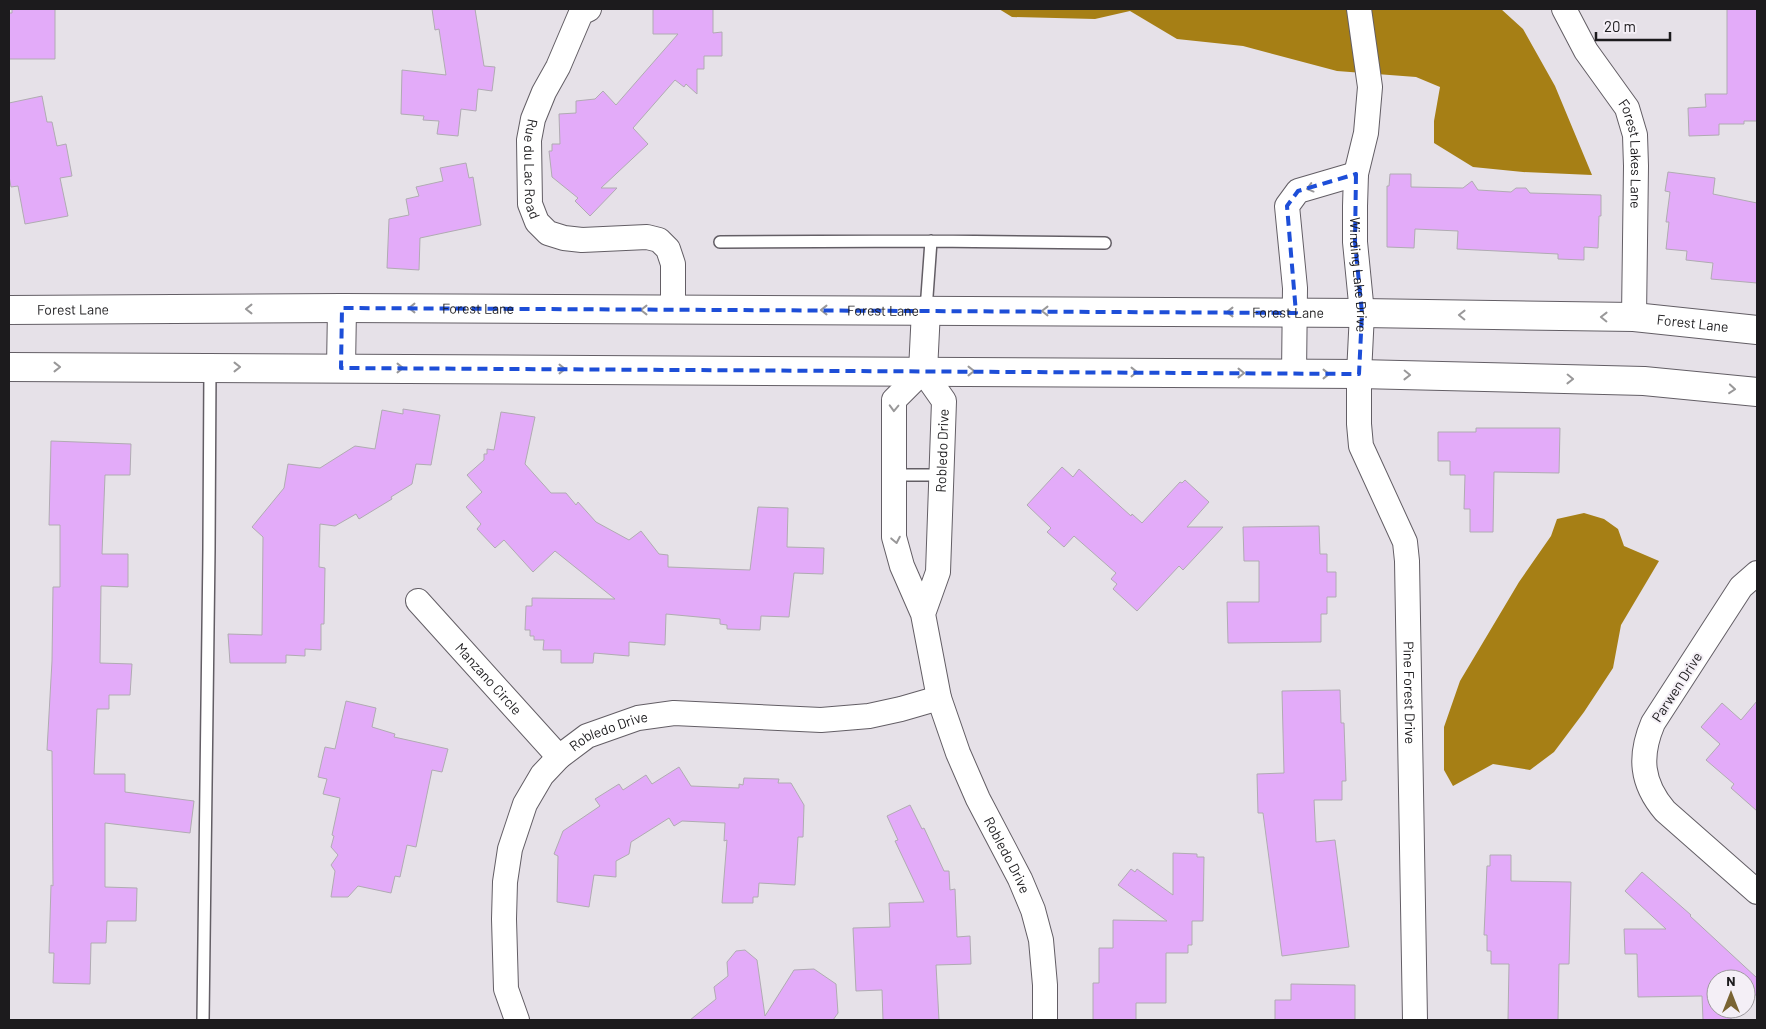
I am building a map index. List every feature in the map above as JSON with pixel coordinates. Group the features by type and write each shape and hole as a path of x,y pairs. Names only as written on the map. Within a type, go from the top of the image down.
{"main road":[{"name":"Forest Lane","path":"9,310 342,308 1362,313 1634,317 1757,330"},
{"path":"341,368 342,308"},
{"path":"923,371 926,310"},
{"path":"9,367 1359,374 1644,381 1757,392"}],"street":[{"name":"Winding Lake Drive","path":"1359,9 1370,87 1366,133 1356,174 1355,242 1362,313 1359,374"},
{"name":"Forest Lakes Lane","path":"1564,9 1586,51 1627,108 1635,135 1634,317"},
{"name":"Rue du Lac Road","path":"581,10 558,67 544,92 533,119 529,140 530,204 537,222 548,233 564,238 582,240 647,237 659,240 668,249 673,264 673,310"},
{"path":"1294,374 1296,313 1293,259 1287,206 1298,191 1356,174"},
{"name":"Robledo Drive","path":"923,614 938,572 944,401 923,371 894,400 894,537 902,566 923,614 939,698 958,753 978,800 1020,879 1034,910 1041,940 1045,985 1045,1020"},
{"name":"Pine Forest Drive","path":"1359,374 1361,446 1404,542 1407,561 1415,1020"},
{"name":"Parwen Drive","path":"1757,573 1741,587 1653,723 1647,738 1644,754 1648,786 1655,800 1757,892"},
{"name":"Manzano Circle","path":"418,601 559,757"},
{"name":"Robledo Drive","path":"517,1020 506,989 505,882 509,857 525,804 542,775 559,757 587,736 638,718 674,713 821,720 869,716 939,698"}],"lane":[{"path":"720,242 931,241 1105,243"},
{"path":"926,310 931,241"},
{"path":"204,1020 210,367"},
{"path":"894,475 941,475"}],"highlighted area":[{"path":"1356,174 1355,242 1362,313 1359,374 341,368 342,308 1296,313 1287,206 1298,191"}],"shaded area":[{"path":"999,9 1501,9 1523,29 1555,86 1592,175 1523,172 1473,167 1434,143 1434,121 1440,87 1416,77 1337,71 1243,46 1177,39 1130,11 1095,19 1012,17"},
{"path":"1584,513 1604,519 1618,529 1624,546 1659,561 1621,625 1613,668 1584,712 1554,752 1530,770 1493,764 1453,786 1444,770 1444,727 1460,681 1519,582 1551,536 1557,519"}],"building":[{"path":"12,9 55,9 55,59 9,59 9,13 12,13"},
{"path":"432,9 475,9 484,66 495,67 492,91 478,89 476,111 461,109 458,136 437,134 439,121 423,120 424,116 401,114 402,70 446,75 439,29 435,30"},
{"path":"653,9 713,9 713,33 722,32 722,56 704,56 704,69 697,69 697,94 686,84 684,87 675,80 633,128 648,144 601,188 617,188 590,216 575,201 578,198 552,177 549,151 552,151 552,144 560,144 559,114 576,113 576,101 595,99 603,91 616,105 678,34 653,34"},
{"path":"1727,9 1757,9 1757,121 1744,121 1744,124 1719,124 1719,135 1689,136 1688,108 1706,107 1705,94 1727,94"},
{"path":"42,96 47,122 52,122 57,146 66,144 72,176 60,178 68,216 25,224 18,186 11,187 9,176 9,103"},
{"path":"466,163 469,178 473,177 481,225 420,238 419,270 387,268 389,219 409,215 406,199 419,196 416,187 443,181 440,168"},
{"path":"1668,172 1715,178 1713,194 1757,203 1757,283 1711,279 1713,263 1686,260 1687,251 1666,249 1669,222 1666,222 1670,192 1665,191"},
{"path":"1390,174 1411,174 1411,187 1463,188 1472,181 1478,190 1511,192 1516,188 1526,188 1530,193 1601,195 1598,248 1584,247 1584,260 1558,259 1558,254 1457,249 1458,231 1415,229 1414,248 1387,247 1387,186 1389,186"},
{"path":"403,409 440,415 431,465 416,464 412,484 359,519 356,514 335,526 320,524 319,567 325,568 324,624 321,624 321,650 305,649 305,656 286,655 286,663 230,663 228,634 262,635 263,537 252,527 284,488 288,464 320,468 355,446 375,449 382,410 403,414"},
{"path":"501,412 535,417 525,464 551,493 566,493 576,505 578,502 596,522 629,540 641,531 659,554 668,555 668,567 750,570 758,507 788,508 787,547 824,548 823,574 794,573 789,617 761,616 760,630 727,629 727,625 720,624 720,619 666,614 665,645 629,642 629,656 594,653 593,663 561,663 561,650 543,650 544,640 534,640 534,636 530,636 530,630 525,630 526,606 532,606 532,598 615,599 555,551 533,572 504,540 495,548 477,529 481,524 466,507 482,492 467,475 484,460 484,454 487,454 487,449 494,450"},
{"path":"1476,428 1560,428 1559,473 1494,472 1493,532 1470,532 1470,509 1464,509 1465,475 1450,475 1450,461 1438,461 1438,432 1476,432"},
{"path":"51,441 131,444 130,475 105,475 102,554 128,554 128,587 101,586 100,663 132,664 130,695 109,695 109,709 97,709 94,774 125,774 125,792 194,801 190,833 105,823 105,887 137,888 136,921 107,921 106,943 91,943 90,984 53,983 54,953 49,953 51,885 53,886 52,751 47,750 52,661 53,587 60,587 60,525 49,525"},
{"path":"1062,467 1073,477 1079,469 1131,516 1132,514 1142,523 1180,482 1182,483 1185,480 1209,502 1187,527 1223,527 1183,570 1179,566 1137,611 1113,589 1117,584 1111,579 1116,573 1074,536 1064,547 1047,532 1051,528 1027,505"},
{"path":"1319,526 1320,554 1327,554 1327,572 1336,572 1336,597 1327,597 1327,614 1321,614 1321,642 1228,643 1227,602 1259,602 1259,561 1244,561 1243,527"},
{"path":"1340,690 1341,723 1344,723 1346,781 1342,781 1342,800 1314,800 1316,842 1335,840 1349,947 1282,956 1263,813 1258,813 1257,774 1284,773 1282,691"},
{"path":"346,701 376,708 372,727 395,734 394,737 448,749 442,772 432,770 416,847 407,845 400,877 395,876 391,893 358,886 348,897 331,897 335,871 331,865 338,855 331,847 334,836 332,835 340,798 323,794 327,779 318,777 325,747 335,749"},
{"path":"1757,701 1757,811 1731,788 1734,784 1706,760 1720,744 1701,727 1722,703 1741,720"},
{"path":"679,767 691,786 739,788 739,784 743,785 744,778 779,779 778,783 791,783 804,805 803,837 798,837 795,885 759,883 758,897 753,897 753,903 722,903 727,840 724,841 725,823 682,821 674,826 669,818 631,842 629,854 616,861 616,877 594,875 589,907 557,902 558,856 554,854 563,831 600,806 595,799 619,784 623,790 646,775 652,784"},
{"path":"910,805 922,829 924,828 944,871 949,871 950,890 955,889 957,937 970,936 971,964 936,965 939,1020 883,1020 882,990 856,991 853,928 890,927 889,903 924,902 895,841 898,840 887,816"},
{"path":"1173,853 1197,854 1197,857 1204,857 1203,921 1192,921 1192,945 1188,945 1188,953 1166,953 1166,1003 1136,1003 1136,1020 1093,1020 1093,983 1099,983 1099,948 1113,948 1113,920 1167,921 1118,885 1131,869 1135,872 1137,869 1173,895"},
{"path":"1490,855 1511,855 1511,881 1571,882 1569,964 1559,964 1558,1020 1508,1020 1509,964 1491,964 1491,951 1487,951 1487,935 1484,935 1487,866 1490,866"},
{"path":"1642,872 1691,915 1747,969 1706,969 1706,1019 1731,1020 1703,1020 1702,996 1638,997 1637,954 1625,954 1624,929 1666,929 1625,891"},
{"path":"745,950 757,960 765,1016 794,970 814,969 836,984 838,1013 833,1020 690,1020 716,999 714,987 728,976 727,962 736,951"},
{"path":"1756,977 1757,978 1756,995"},
{"path":"1291,984 1355,985 1355,1020 1275,1020 1275,1000 1291,1000"}]}
